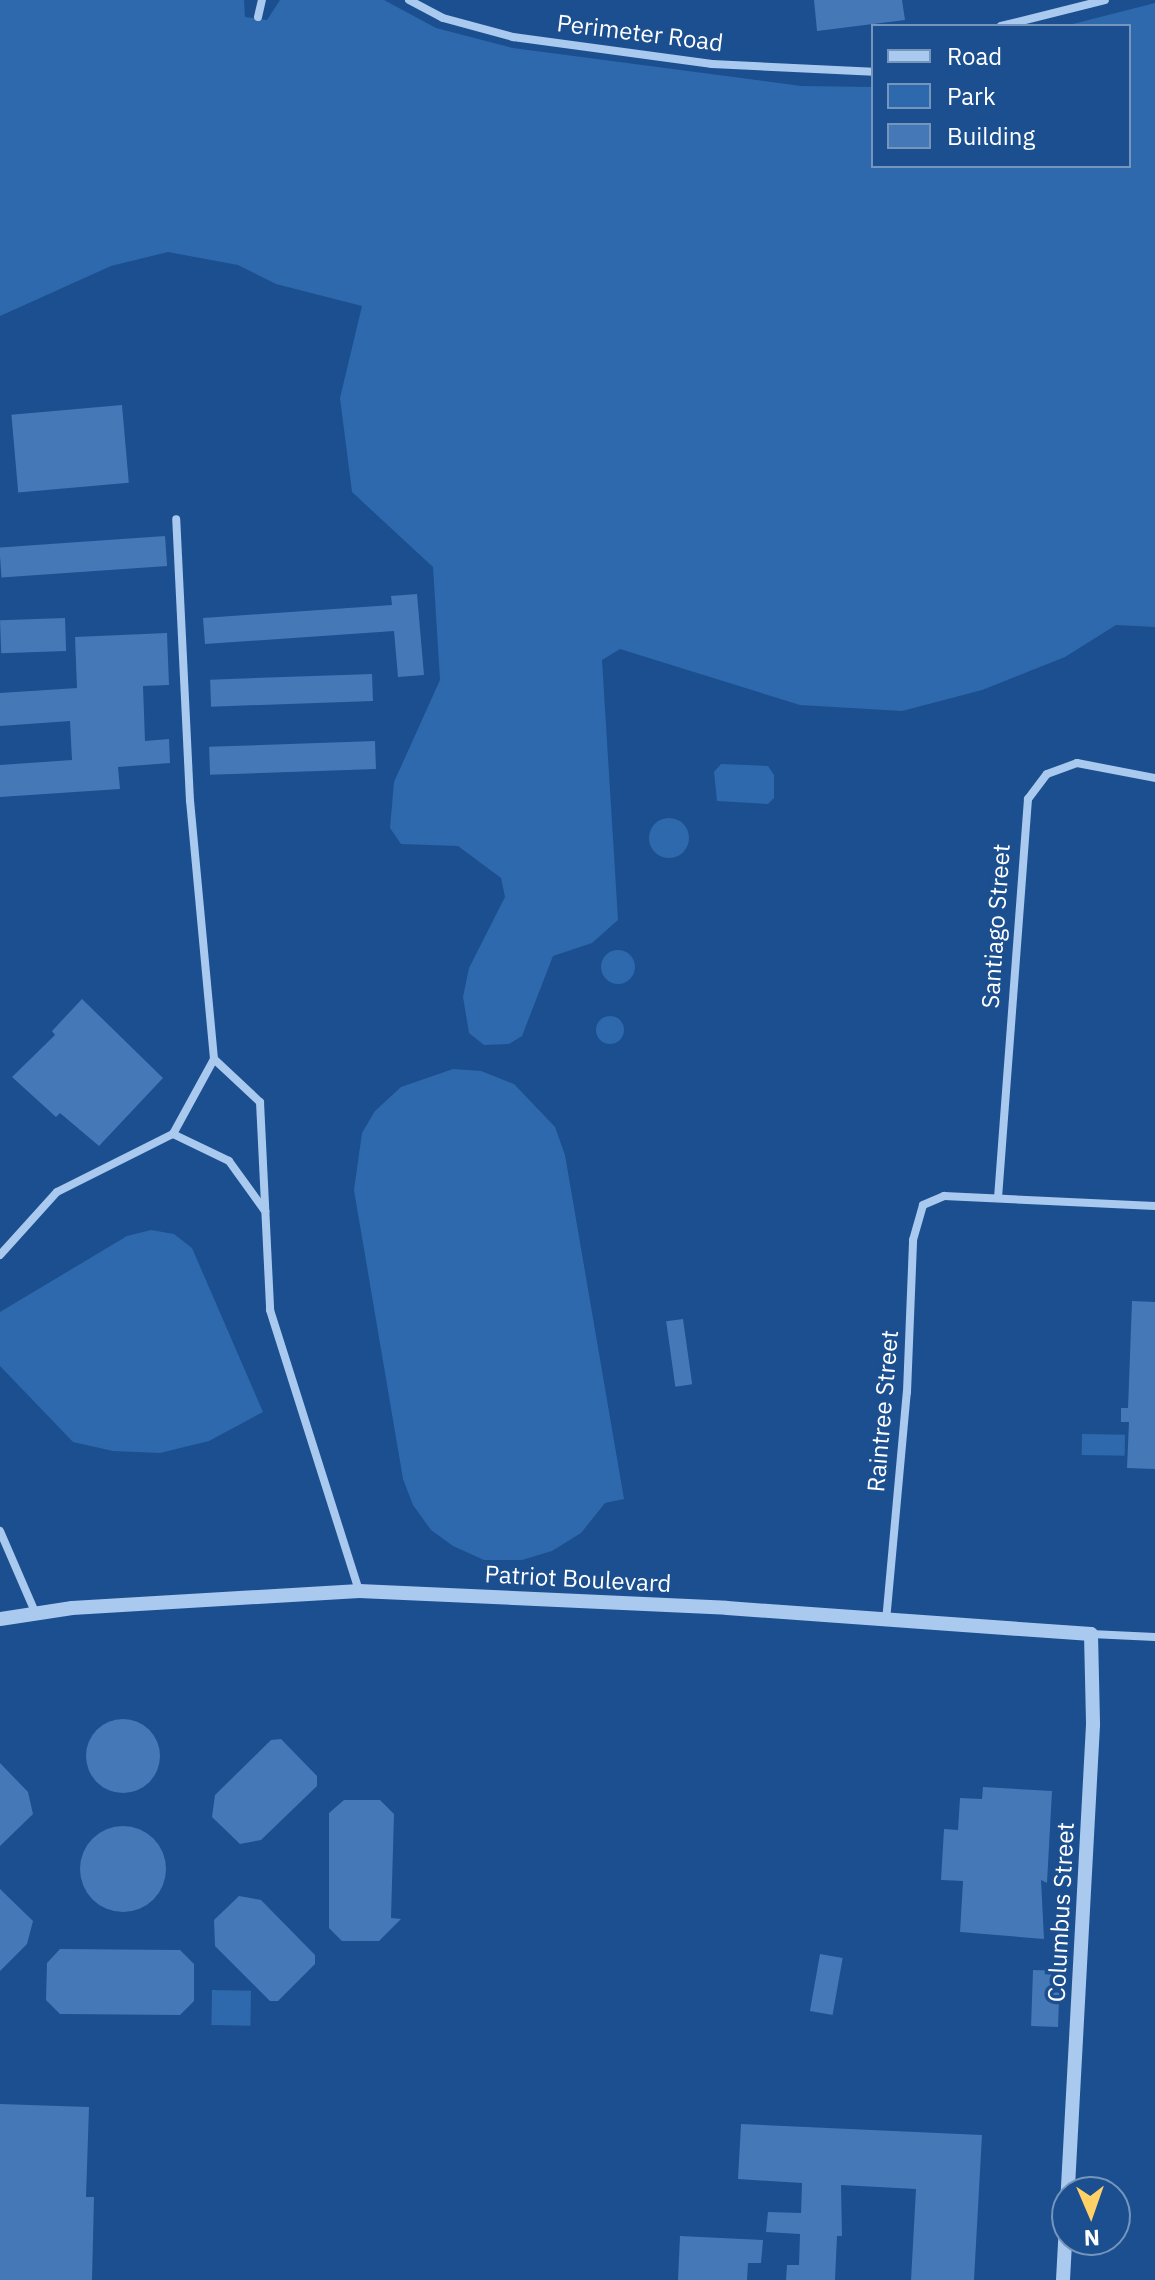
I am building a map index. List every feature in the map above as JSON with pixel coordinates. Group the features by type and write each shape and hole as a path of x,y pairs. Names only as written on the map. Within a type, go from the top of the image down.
{"street":[{"path":"258,17 262,0"},
{"name":"Perimeter Road","path":"409,0 443,18 513,37 712,64 871,72"},
{"path":"1009,24 1105,0"},
{"path":"0,1255 57,1192 173,1134 214,1059 191,815 176,519"},
{"name":"Santiago Street","path":"998,1198 1028,799 1047,774 1077,763 1155,778"},
{"path":"214,1059 260,1102 270,1310 359,1591"},
{"path":"173,1134 229,1161 265,1212"},
{"name":"Raintree Street","path":"886,1621 908,1378 913,1240 923,1205 944,1196 998,1198"},
{"path":"998,1198 1155,1206"},
{"path":"0,1531 35,1612"},
{"name":"Patriot Boulevard","path":"0,1619 35,1612 359,1591 1155,1637"},
{"name":"Columbus Street","path":"1069,2176 1093,1725 1091,1634"},
{"path":"1063,2280 1064,2256"}],"green space":[{"path":"0,0 244,0 245,17 267,20 280,0 384,0 436,28 513,48 801,86 871,87 871,168 1131,168 1131,24 1073,24 1155,3 1155,627 1116,625 1065,657 982,690 902,711 800,705 620,649 602,660 618,920 592,943 553,956 522,1036 509,1044 484,1045 469,1033 463,997 469,968 505,897 501,878 458,846 401,844 390,828 394,782 440,680 433,567 352,492 340,398 362,306 276,284 238,265 168,252 111,266 0,316"},
{"path":"721,764 768,766 774,775 774,798 768,804 717,801 714,772"},
{"path":"669,818 683,824 689,838 683,852 669,858 655,852 649,838 655,824"},
{"path":"618,950 630,955 635,967 630,979 618,984 606,979 601,967 606,955"},
{"path":"610,1016 620,1020 624,1030 620,1040 610,1044 600,1040 596,1030 600,1020"},
{"path":"453,1069 481,1071 514,1084 555,1127 565,1155 624,1499 605,1503 581,1533 552,1551 522,1560 484,1560 453,1546 431,1530 413,1505 403,1479 354,1190 362,1133 375,1111 401,1087"},
{"path":"151,1230 174,1234 192,1248 263,1412 209,1441 160,1453 113,1451 73,1442 0,1366 0,1312 127,1236"},
{"path":"1082,1434 1125,1435 1125,1456 1082,1455"},
{"path":"212,1990 251,1991 250,2026 211,2025"}],"building":[{"path":"814,0 902,0 905,20 817,31"},
{"path":"122,405 129,483 18,492 11,415"},
{"path":"165,536 167,566 1,578 0,548"},
{"path":"417,594 424,675 398,677 394,631 205,644 203,618 392,605 391,596"},
{"path":"65,618 66,651 1,653 0,620"},
{"path":"167,633 169,685 143,686 145,741 169,739 170,763 118,767 120,789 0,797 0,765 72,760 70,721 0,726 0,693 77,688 75,637"},
{"path":"372,674 373,701 211,707 210,680"},
{"path":"375,741 376,769 210,775 209,747"},
{"path":"82,999 163,1078 99,1146 60,1113 56,1117 12,1077 55,1035 52,1031"},
{"path":"1132,1301 1155,1302 1155,1469 1127,1468 1129,1422 1121,1422 1121,1408 1128,1408"},
{"path":"683,1319 692,1384 675,1387 666,1321"},
{"path":"123,1719 137,1722 149,1730 157,1742 160,1756 157,1770 149,1782 137,1790 123,1793 109,1790 97,1782 89,1770 86,1756 89,1742 97,1730 109,1722"},
{"path":"281,1739 317,1776 317,1786 261,1840 240,1844 212,1817 215,1795 271,1740"},
{"path":"0,1763 28,1792 33,1814 0,1846"},
{"path":"983,1787 1052,1791 1047,1883 1041,1880 1044,1939 960,1932 963,1881 941,1880 944,1829 958,1830 960,1798 982,1799"},
{"path":"344,1800 380,1800 394,1814 391,1918 401,1919 379,1941 342,1941 329,1928 329,1813"},
{"path":"115,1826 131,1826 154,1838 163,1852 166,1869 163,1886 154,1900 131,1912 115,1912 99,1905 87,1893 80,1877 80,1861 87,1845 99,1833"},
{"path":"0,1889 33,1921 27,1944 0,1971"},
{"path":"239,1896 261,1900 315,1955 315,1964 278,2001 270,2001 215,1946 214,1920"},
{"path":"60,1949 180,1950 194,1964 194,2001 180,2015 60,2014 46,2000 47,1963"},
{"path":"820,1954 843,1958 833,2015 810,2011"},
{"path":"1033,1970 1060,1971 1058,2027 1031,2026"},
{"path":"0,2104 89,2107 86,2197 94,2197 92,2280 0,2280"},
{"path":"741,2124 982,2135 974,2280 911,2280 916,2189 841,2185 842,2236 837,2236 835,2280 786,2280 787,2265 799,2265 800,2234 766,2232 768,2212 801,2213 802,2183 738,2179"},
{"path":"680,2236 763,2240 761,2263 748,2263 747,2280 678,2280"}]}
